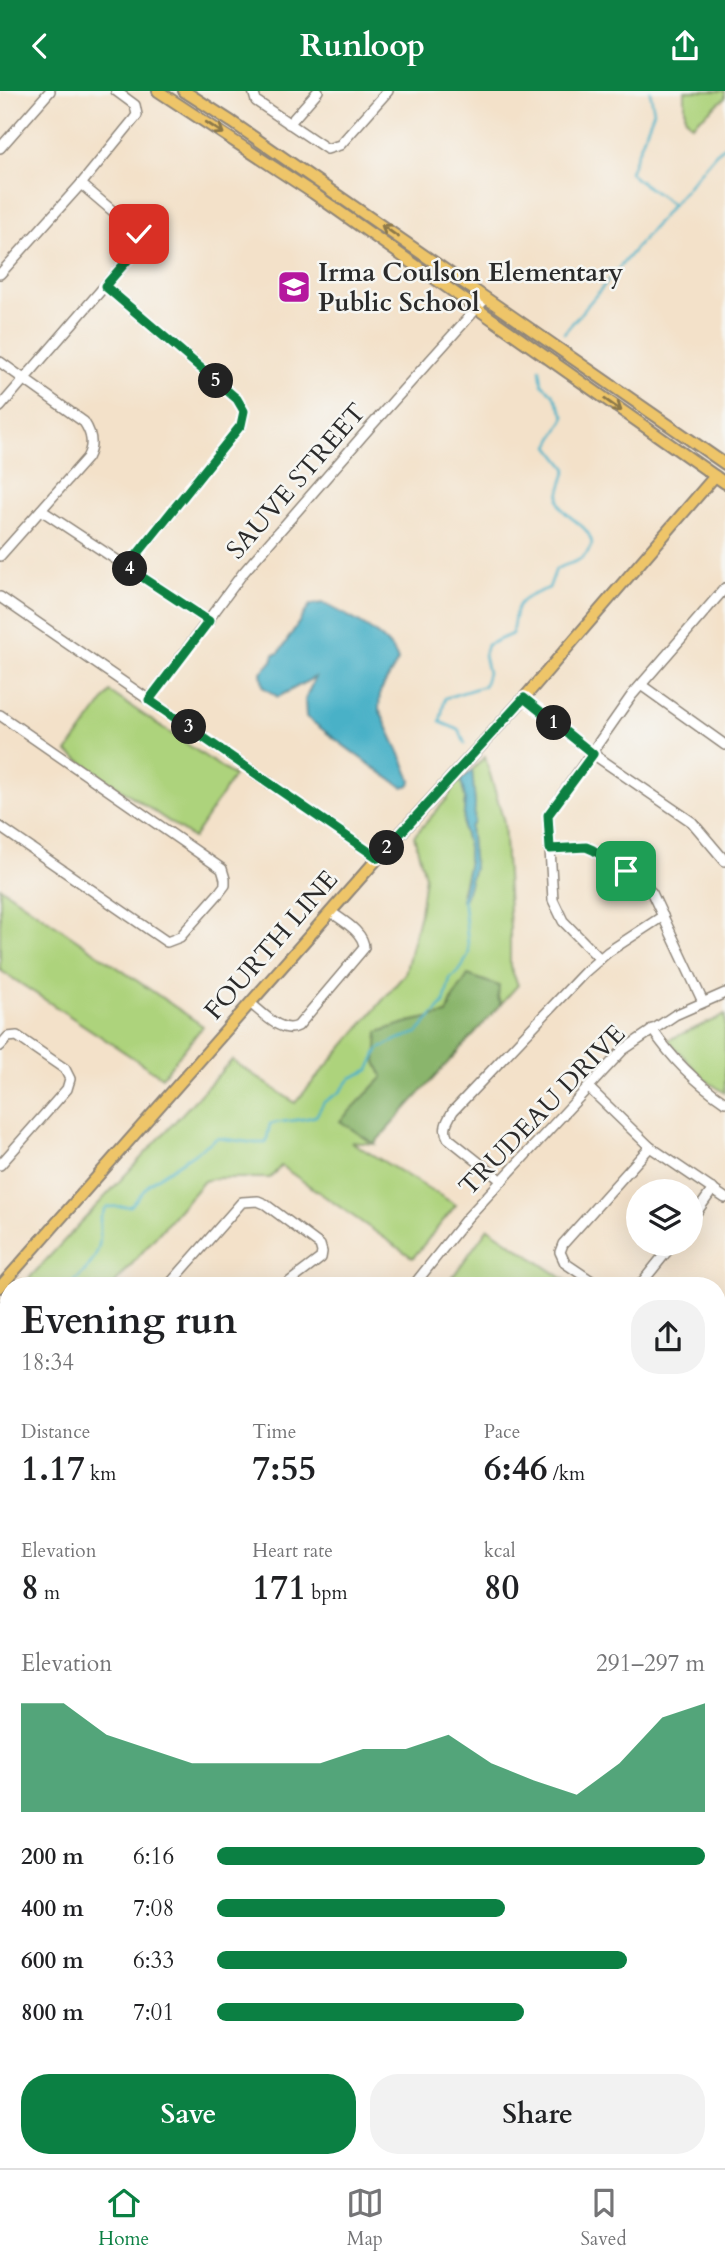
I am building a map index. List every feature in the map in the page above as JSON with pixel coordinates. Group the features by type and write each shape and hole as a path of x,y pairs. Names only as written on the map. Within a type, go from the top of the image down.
{"main road":[{"path":"158,91 313,193 720,480"},
{"path":"184,91 725,464"},
{"name":"FOURTH LINE","path":"9,1277 378,858 720,480"}],"street":[{"path":"0,148 50,91"},
{"path":"0,274 81,184 137,115 135,105 116,91"},
{"path":"253,91 256,101 323,148 332,149 340,145 388,91"},
{"path":"289,124 318,91"},
{"path":"0,407 139,247 141,240 135,230 81,184"},
{"path":"105,286 237,399 244,411 241,425 127,567"},
{"name":"SAUVE STREET","path":"149,700 243,573 486,298"},
{"path":"0,362 84,422 92,442 87,458 0,556"},
{"path":"41,510 209,621"},
{"path":"600,959 563,921 552,900 548,815 640,685 725,587"},
{"path":"0,597 378,858"},
{"path":"715,599 725,607"},
{"path":"640,685 725,745"},
{"path":"524,698 593,754 692,821 725,861"},
{"path":"0,715 222,869 225,873 225,885 180,937 167,941 0,827"},
{"path":"550,849 586,847 647,888 652,893 703,1002"},
{"path":"250,1003 284,1028 292,1029 299,1024 364,948 360,936 331,912"},
{"path":"502,1181 447,1138 445,1126 448,1119 575,982 600,959 663,916"},
{"name":"TRUDEAU DRIVE","path":"419,1277 467,1218 623,1050 675,1015 725,993"},
{"path":"652,1029 685,1071 725,1102"},
{"path":"0,1046 8,1038 17,1036 65,1069 70,1079 67,1089 0,1165"},
{"path":"589,1087 650,1147 725,1198"},
{"path":"586,1277 565,1263 560,1252 563,1244 650,1147"},
{"path":"703,1203 713,1189"},
{"path":"176,1277 242,1202 251,1200 265,1204 320,1245 321,1258 296,1277"},
{"path":"646,1277 663,1256"}],"green space":[{"path":"685,91 725,91 725,98 692,125 685,117"},
{"path":"110,692 234,776 193,838 67,752"},
{"path":"485,757 504,822 510,966 518,985 501,1004 498,998 453,998 447,1014 409,1022 376,1062 383,1077 341,1121 374,1144 351,1142 456,1205 413,1258 281,1166 270,1178 217,1178 204,1181 121,1277 30,1277 232,1060 295,1103 405,974 420,913 425,876 414,836 461,780 465,798 463,828 468,846 468,867 461,894 474,868 470,826 475,804 472,770"},
{"path":"0,887 203,1026 162,1077 0,970"},
{"path":"468,975 499,986 498,998 501,1004 374,1144 340,1121 383,1077 376,1062 378,1032 447,1014 453,998"},
{"path":"725,1015 725,1093 704,1079 668,1040"},
{"path":"488,1228 561,1277 453,1277"}],"water":[{"path":"323,603 377,634 394,652 398,661 380,692 379,709 411,780 410,785 403,787 390,779 306,717 305,700 315,677 278,697 263,687 261,672 272,661 274,654 279,653 310,605"},
{"path":"472,770 475,804 474,822 470,827 474,868 465,898 461,900 468,867 468,846 463,828 465,798 461,780"}],"waterway":[{"path":"650,91 654,111 630,172 672,204"},
{"path":"564,333 716,153 725,146"},
{"path":"465,744 459,730 440,722 445,698 484,686 488,673 484,655 487,645 512,634 520,603 549,588 556,569 582,558 592,544 586,531 565,512 559,501 567,469 549,446 565,417 553,394 542,384 540,369"},
{"path":"79,1277 95,1257 100,1239 101,1218 107,1207 131,1206 150,1183 217,1138 266,1143 270,1124 316,1116 324,1102 340,1092 351,1078 369,1070 378,1050 417,1033 444,1003 450,979 462,967 469,953 463,896"}],"place":[{"name":"Irma Coulson Elementary Public School","path":"294,287"}],"route":[{"path":"139,234 141,244 105,286 237,399 244,411 241,425 127,567 209,621 149,700 378,858 524,698 593,754 548,815 550,849 586,847 626,871"}]}
